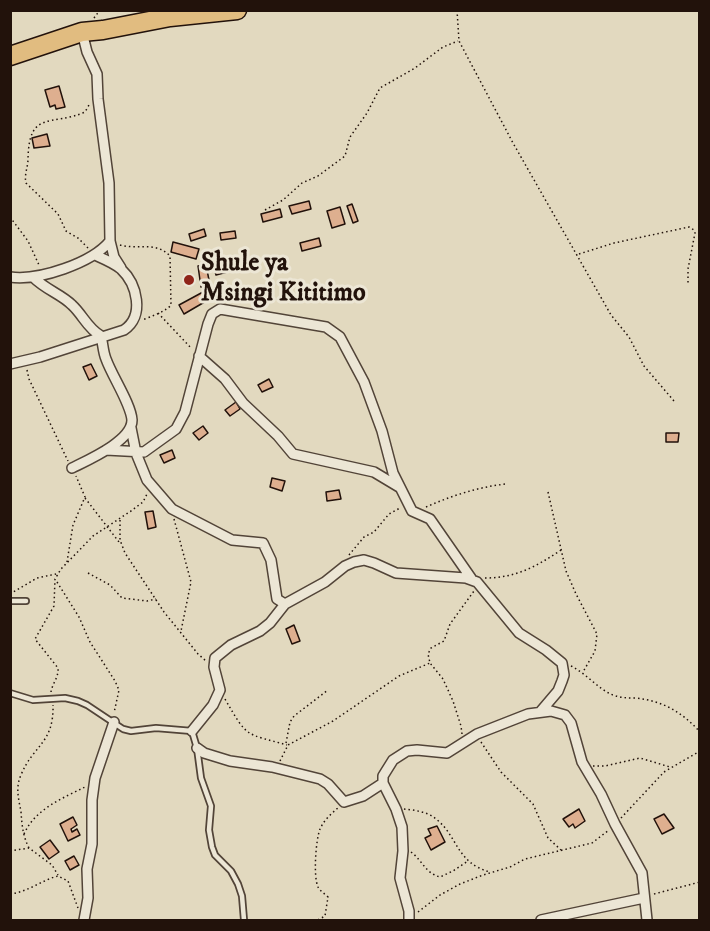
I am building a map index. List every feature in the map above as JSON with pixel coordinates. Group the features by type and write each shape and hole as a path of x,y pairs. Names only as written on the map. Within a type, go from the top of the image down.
{"highway":[{"path":"10,56 82,32 103,30 156,15 237,10"}],"street":[{"path":"10,364 40,357 124,330 131,325 136,312 136,301 129,280 114,257 110,241 110,183 98,99 98,74 87,52 82,32"},
{"path":"10,277 38,275 95,255 110,241"},
{"path":"95,255 122,270"},
{"path":"38,275 45,288 72,305 91,330 101,336 105,358 130,413 130,428 136,453 147,480 172,509 232,540 263,543 270,560 277,599 285,604"},
{"path":"106,450 136,453 150,448 176,429 190,394 199,356 213,314 220,309 327,327 340,338 364,382 399,487 414,511 430,519 475,581 519,633 562,663 564,675 558,691 541,711"},
{"path":"199,356 225,379 243,403 278,436 293,454 374,472 399,487"},
{"path":"72,468 106,450 126,435 130,428"},
{"path":"192,731 213,705 220,690 214,667 215,658 231,645 265,627 285,604 325,582 345,566 364,561 396,573 475,581"},
{"path":"410,919 400,878 402,827 383,783 386,769 393,760 408,751 447,753 477,734 541,711 559,712 568,718 582,762 642,873 647,921"},
{"path":"85,917 88,893 87,869 92,844 94,783 114,722"},
{"path":"197,748 204,753 230,761 272,767 325,782 344,802 363,796 383,783"},
{"path":"541,921 644,898"}],"lane":[{"path":"10,601 26,601"},
{"path":"10,693 33,700 54,698 78,701 123,729 131,731 156,728 192,731 201,778 211,806 209,830 212,848 215,855 231,871 238,884 242,896 244,921"}],"path":[{"path":"457,10 459,41 513,143 611,315 629,337 644,366 674,401"},
{"path":"265,210 283,200 302,183 318,176 344,158 350,137 367,113 380,88 416,68 443,47 459,41"},
{"path":"89,98 89,107 85,112 47,121 33,130 28,143 28,165 25,178 26,183 58,214 66,231 84,243 95,255"},
{"path":"10,217 28,241 38,275"},
{"path":"578,255 614,243 688,227 695,233 688,269 688,285"},
{"path":"110,241 123,246 150,246 163,250 170,256 172,303 169,308 131,325"},
{"path":"157,312 199,356"},
{"path":"25,360 29,379 85,497 108,526 164,612 198,654 214,667"},
{"path":"85,917 74,903 68,881 58,876 51,865 29,848 23,836 17,797 18,785 21,775 50,732 54,698 51,693 52,684 57,676 58,668 35,639 54,606 57,574 93,536 143,502 147,495 147,480"},
{"path":"345,566 347,558 357,543 374,532 393,511 403,508 414,511 445,498 492,485 506,484"},
{"path":"548,492 571,584 597,634 596,651 583,672"},
{"path":"67,564 73,525 85,497"},
{"path":"172,509 191,582 181,632"},
{"path":"120,519 121,545"},
{"path":"460,744 462,738 458,715 443,679 430,663 429,651 444,641 450,624 475,581 520,574 561,550"},
{"path":"88,573 110,585 122,598 147,601 156,598"},
{"path":"10,594 37,578 57,574"},
{"path":"56,579 119,690 113,716 114,722"},
{"path":"220,690 244,730 261,739 287,745 333,721 399,676 430,663"},
{"path":"562,663 583,672 614,696 654,702 676,709 699,732"},
{"path":"272,767 281,759 287,745 290,722 294,716 328,690"},
{"path":"477,734 486,752 501,772 533,804 548,838 562,850"},
{"path":"410,919 447,890 491,872 510,867 525,859 592,843 603,836 671,767 699,751"},
{"path":"582,762 605,766 645,758 671,767"},
{"path":"23,836 33,820 45,809 94,783"},
{"path":"326,921 328,897 319,889 316,881 318,838 325,821 344,802"},
{"path":"396,809 419,811 436,818 468,861 491,872"},
{"path":"403,845 421,860 427,872 434,875 444,877 468,861"},
{"path":"10,851 29,848"},
{"path":"10,894 21,893 33,885 58,876"},
{"path":"644,898 699,882"},
{"path":"318,921 326,916"}],"building":[{"path":"59,86 65,107 56,109 55,105 50,107 45,90"},
{"path":"47,134 50,146 34,148 32,138"},
{"path":"309,201 311,209 292,214 289,206"},
{"path":"352,204 358,221 353,223 347,206"},
{"path":"340,207 345,224 332,228 327,211"},
{"path":"280,209 282,217 263,222 261,214"},
{"path":"204,229 206,236 191,241 189,234"},
{"path":"235,231 236,238 221,240 220,233"},
{"path":"319,238 321,246 302,251 300,243"},
{"path":"173,242 199,249 196,259 171,252"},
{"path":"232,258 235,270 216,275 213,263"},
{"path":"206,265 210,285 201,287 198,266"},
{"path":"203,292 208,300 184,314 179,305"},
{"path":"91,364 97,376 89,380 83,367"},
{"path":"269,379 273,387 262,392 258,385"},
{"path":"236,402 240,409 230,416 225,410"},
{"path":"203,426 208,433 199,440 193,433"},
{"path":"666,433 679,433 678,442 666,442"},
{"path":"172,450 175,458 164,463 160,455"},
{"path":"272,478 285,481 282,491 270,487"},
{"path":"339,490 341,499 327,501 326,492"},
{"path":"153,511 156,527 148,529 145,512"},
{"path":"294,625 300,641 292,644 286,629"},
{"path":"579,809 585,821 575,828 573,824 569,827 563,819"},
{"path":"664,814 674,828 662,834 654,819"},
{"path":"73,817 77,825 71,829 72,832 77,829 80,835 68,841 60,824"},
{"path":"437,826 445,842 431,850 425,838 431,835 428,829"},
{"path":"50,840 59,852 49,859 40,847"},
{"path":"74,856 79,865 70,870 65,861"}],"place":[{"name":"Shule ya Msingi Kititimo","path":"189,280"}]}
